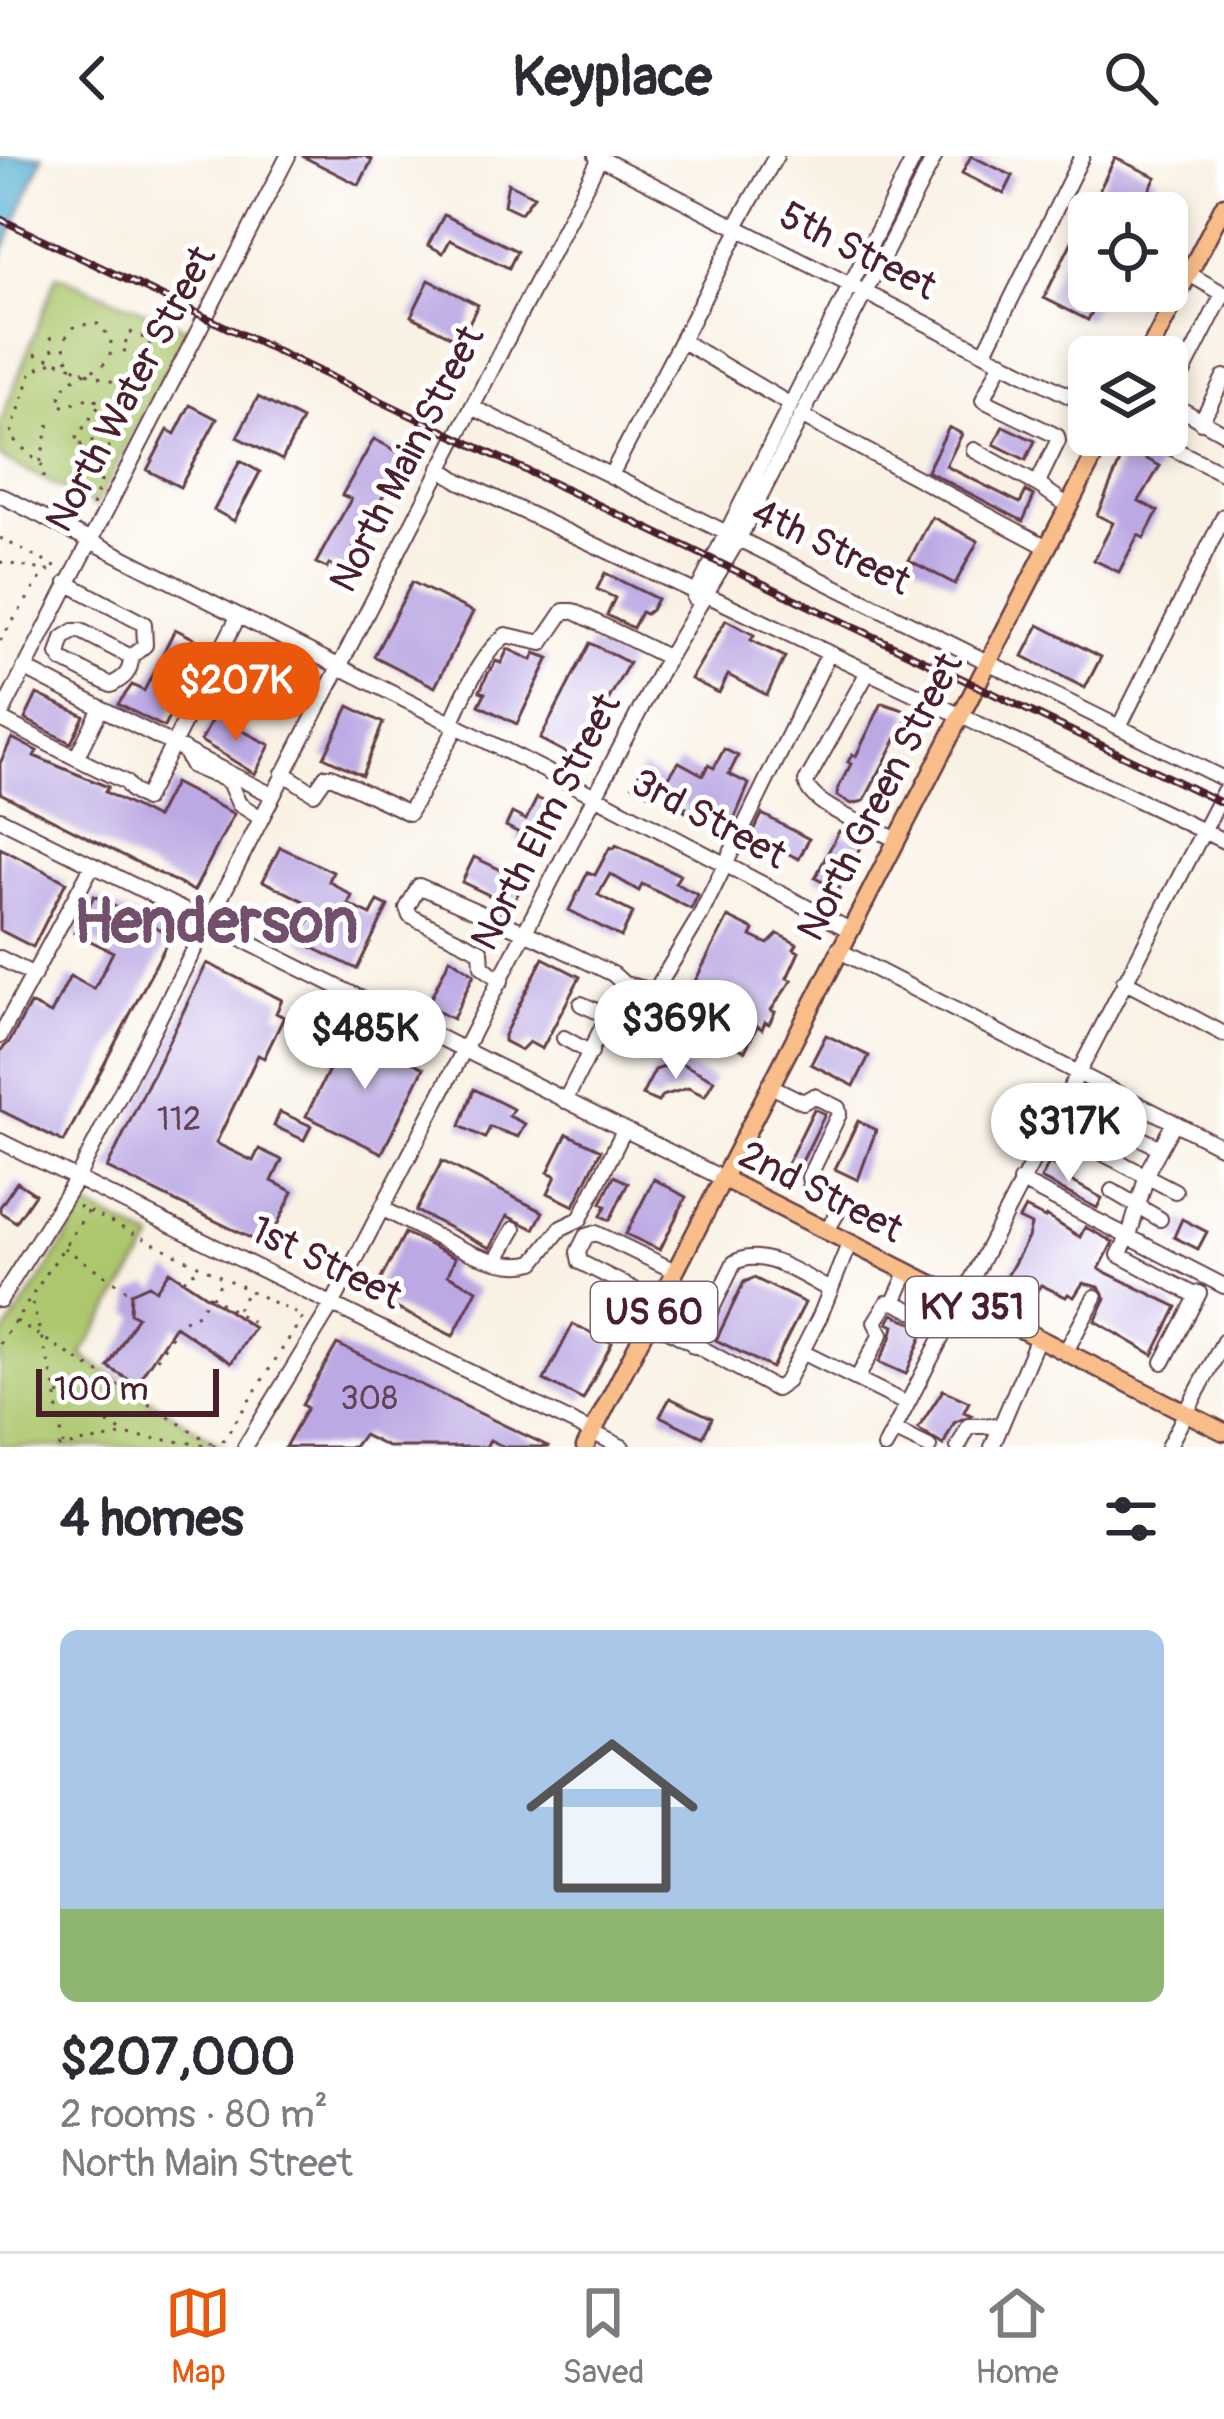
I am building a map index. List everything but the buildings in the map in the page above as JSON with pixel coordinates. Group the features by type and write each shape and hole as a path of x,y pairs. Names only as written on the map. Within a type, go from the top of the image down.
{"main road":[{"path":"1157,336 1224,205"},
{"name":"North Green Street","path":"589,1440 1095,456"},
{"name":"2nd Street","path":"722,1178 1224,1432"}],"street":[{"name":"North Water Street","path":"0,718 65,577 88,542 288,156"},
{"path":"610,475 776,156"},
{"name":"North Elm Street","path":"732,535 789,404 915,156"},
{"name":"North Elm Street","path":"245,1447 333,1303 701,593 801,416 935,156"},
{"path":"985,352 1082,156"},
{"name":"5th Street","path":"599,157 1068,395"},
{"name":"North Main Street","path":"0,1300 65,1201 599,157"},
{"path":"1189,274 1223,294 1169,398 1170,406 1224,433"},
{"path":"682,341 789,404"},
{"path":"1002,361 983,400 1057,436 1040,486"},
{"path":"1201,422 1224,377"},
{"name":"4th Street","path":"472,407 1224,779"},
{"path":"801,416 1047,547"},
{"path":"974,450 1068,506"},
{"path":"1188,454 1223,470"},
{"path":"440,468 1224,842"},
{"name":"3rd Street","path":"0,495 848,929"},
{"path":"1119,727 1224,516"},
{"path":"63,638 58,654 62,660 111,685 124,678 131,657 145,645 145,624 65,577"},
{"path":"284,773 314,793 331,776 409,813 485,655 506,635 542,643 564,611 573,611 665,662"},
{"path":"0,718 125,782 146,799 178,746 238,617"},
{"path":"44,627 63,638"},
{"path":"63,638 81,631 131,657"},
{"path":"501,981 482,966 481,951 410,916 407,908 419,886 613,974 623,984 655,991 725,864 829,653"},
{"path":"24,668 272,795"},
{"path":"868,672 806,782 807,790 817,801 896,839"},
{"path":"76,758 101,708"},
{"path":"178,746 192,766 229,782 239,804 261,818"},
{"path":"885,1447 1224,791"},
{"name":"2nd Street","path":"0,819 722,1178"},
{"path":"0,1036 92,866"},
{"path":"838,950 1224,1148"},
{"path":"0,958 34,975"},
{"path":"1124,981 1224,1034"},
{"path":"565,1101 623,984"},
{"path":"0,1002 15,1009"},
{"path":"581,1004 610,1017"},
{"path":"564,1038 591,1053"},
{"path":"769,1085 803,1102 814,1096 838,1108 809,1177 812,1186 839,1200 839,1210 826,1232"},
{"path":"1160,1148 1095,1115 1081,1142 1175,1191"},
{"path":"1174,1123 1145,1176 1119,1255 1198,1296"},
{"path":"383,1209 496,1261 534,1262 561,1228 580,1220 625,1130"},
{"name":"1st Street","path":"0,1141 333,1303 589,1440 622,1447"},
{"path":"1020,1181 1224,1286"},
{"path":"1112,1191 1160,1219"},
{"path":"496,1261 514,1229"},
{"path":"659,1302 580,1262 578,1252 586,1236 596,1233 675,1271"},
{"path":"650,1320 776,1389 786,1382 802,1352 849,1244"},
{"path":"694,1346 741,1257 762,1257 830,1290"},
{"path":"894,1302 908,1274"},
{"path":"1163,1363 1207,1277"},
{"path":"923,1316 936,1288"},
{"path":"1065,1353 1095,1297"},
{"path":"857,1379 881,1334 875,1322 887,1303 946,1327"},
{"path":"992,1447 1037,1340"},
{"path":"1168,1447 1224,1341"},
{"path":"802,1352 907,1404"},
{"path":"958,1447 969,1426 999,1426"},
{"path":"894,1430 929,1447"}],"path":[{"path":"116,337 106,364 91,371 81,370 64,354 69,330 91,322 116,337 128,338"},
{"path":"130,332 151,341 143,358 122,350 128,338 130,332"},
{"path":"51,335 54,361"},
{"path":"35,354 152,394"},
{"path":"43,478 45,470 10,436 32,371 54,361"},
{"path":"81,370 58,402 65,407 91,397 101,403 74,441 80,446 102,437 109,442 108,460 90,514"},
{"path":"40,464 50,421"},
{"path":"0,538 65,577"},
{"path":"0,562 60,571 50,590"},
{"path":"0,641 46,569"},
{"path":"65,1201 303,1317 217,1447"},
{"path":"88,1211 92,1225"},
{"path":"0,1344 88,1211"},
{"path":"64,1248 131,1293"},
{"path":"184,1258 189,1274"},
{"path":"184,1280 205,1268"},
{"path":"157,1359 180,1322 198,1313 224,1278"},
{"path":"236,1312 249,1290"},
{"path":"212,1297 257,1325"},
{"path":"31,1298 56,1394 62,1446 127,1435 217,1447"},
{"path":"16,1321 217,1447"},
{"path":"56,1394 70,1398"},
{"path":"107,1423 127,1435"}],"green space":[{"path":"57,275 187,329 96,506 0,457 0,424"},
{"path":"88,1207 154,1240 81,1355 224,1447 0,1447 0,1341"}],"water":[{"path":"0,156 43,156 0,260"}],"railway":[{"path":"0,219 1224,804"}],"district":[{"name":"Henderson","path":"216,922"}]}
